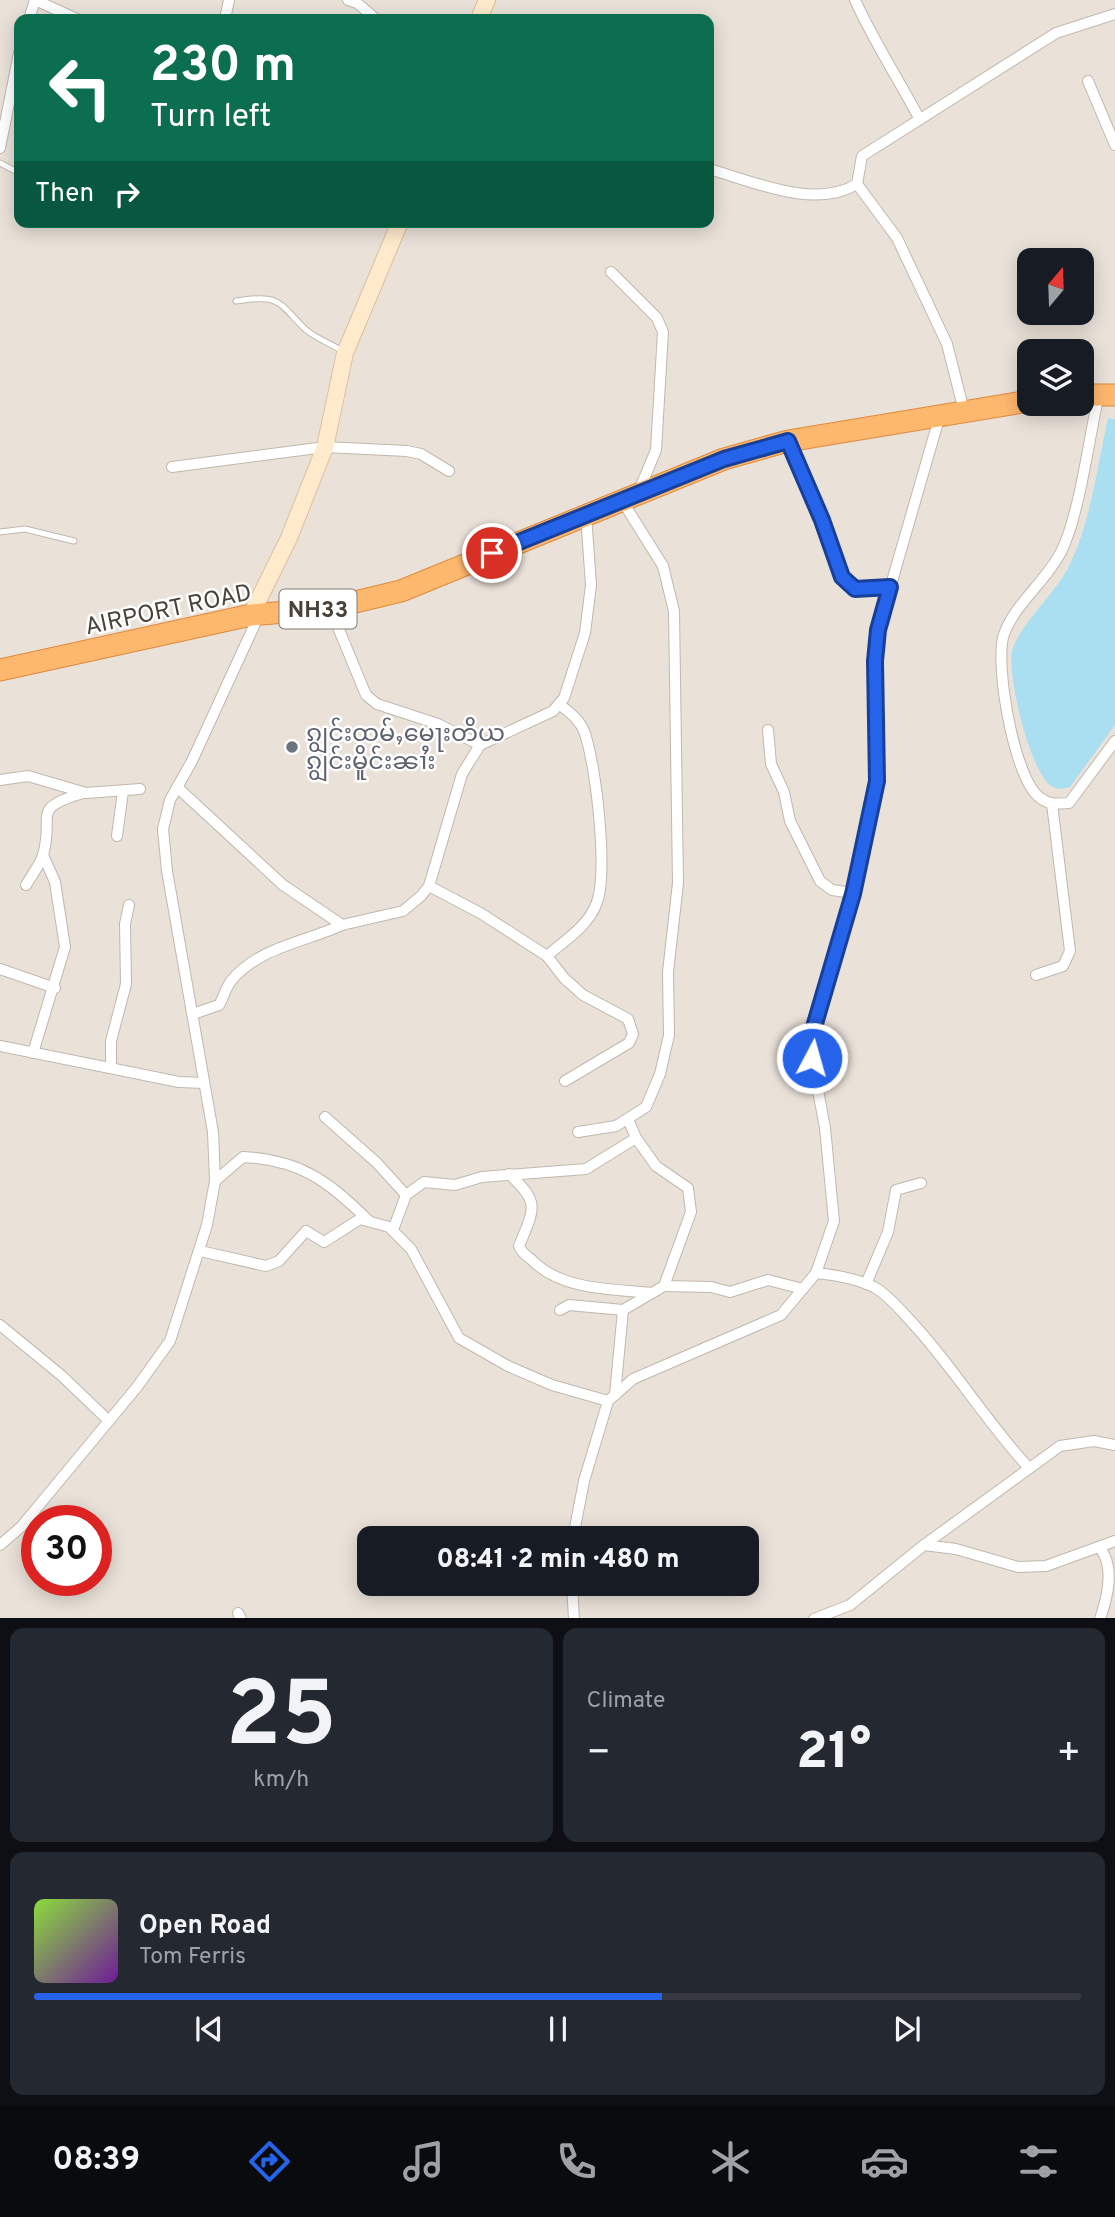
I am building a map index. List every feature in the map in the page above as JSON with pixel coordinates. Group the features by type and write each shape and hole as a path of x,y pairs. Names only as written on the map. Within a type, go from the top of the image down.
{"highway":[{"name":"NH33","path":"630,496 724,459 788,441 1017,403"},
{"name":"AIRPORT ROAD","path":"0,670 255,615 330,608 401,591 630,496"}],"street":[{"path":"35,0 66,14"},
{"path":"348,0 357,3 370,14"},
{"path":"855,0 878,49 892,66 919,118"},
{"path":"964,411 947,344 903,250 857,184 862,156 1056,33 1115,14"},
{"path":"0,148 14,78"},
{"path":"1088,81 1115,145"},
{"path":"714,170 812,195 846,191 857,184"},
{"path":"0,1545 21,1527 109,1421 170,1341 200,1251 215,1181 213,1132 163,829 170,800 289,538 325,446 345,353 397,228"},
{"path":"578,1132 616,1126 646,1107 660,1074 669,1035 668,972 678,883 674,611 663,566 630,496 656,450 663,332 657,318 611,272"},
{"path":"1098,395 1063,548 1048,577 1021,606 1004,633 1000,659 1010,731 1025,775 1037,796 1052,804 1069,803 1115,741"},
{"path":"612,1398 634,1378 781,1315 816,1273 834,1221 825,1128 812,1058 814,1027 853,894 877,781 875,661 878,630 940,415"},
{"path":"788,441 822,520 842,577 855,589 890,587"},
{"path":"172,467 325,446 390,449 421,454 449,471"},
{"path":"193,1014 219,1005 233,979 270,950 311,939 342,925 403,911 429,886 462,774 480,746 543,716 559,704 585,633 591,585 586,514"},
{"path":"330,608 366,695 377,704 438,724 480,746"},
{"path":"547,956 587,922 597,903 602,879 593,768 583,730 573,715 559,704"},
{"path":"768,730 771,764 784,792 790,821 820,881 832,890 853,894"},
{"path":"0,780 28,776 86,793"},
{"path":"177,787 283,885 342,925"},
{"path":"26,885 43,855 47,810 56,802 86,793 140,789"},
{"path":"117,836 123,791"},
{"path":"1036,975 1063,966 1070,951 1052,804"},
{"path":"33,1053 55,988 65,947 55,882 43,855"},
{"path":"429,886 482,914 547,956 564,978 583,995 628,1019 633,1034 623,1048 565,1081"},
{"path":"111,1068 111,1041 126,984 125,924 129,905"},
{"path":"0,969 55,988"},
{"path":"0,1046 179,1082 204,1083"},
{"path":"326,1117 377,1163 406,1195"},
{"path":"628,1119 636,1138 656,1166 688,1188 691,1212 664,1286"},
{"path":"393,1230 406,1195 424,1182 455,1185 482,1177 586,1169 636,1138"},
{"path":"215,1181 243,1157 263,1158 321,1177 369,1221"},
{"path":"509,1174 528,1192 534,1210 519,1245 521,1252 542,1271 556,1278 592,1286 651,1293"},
{"path":"866,1284 888,1232 896,1190 921,1183"},
{"path":"200,1251 265,1266 279,1261 306,1231 324,1242 360,1219 369,1221 393,1230 411,1249 459,1338 541,1381 612,1398"},
{"path":"816,1273 846,1276 866,1284 884,1296 933,1343 998,1434 1028,1467"},
{"path":"559,1310 569,1305 623,1310 664,1286 711,1287 730,1292 768,1280 803,1289"},
{"path":"575,1526 584,1481 612,1398 623,1310"},
{"path":"0,1325 62,1376 109,1421"},
{"path":"817,1618 850,1605 924,1545 1060,1446 1094,1441 1115,1445"},
{"path":"924,1545 956,1549 1018,1567 1046,1566 1115,1541"},
{"path":"1100,1548 1108,1557 1110,1567 1100,1618"},
{"path":"573,1596 574,1618"},
{"path":"850,1605 854,1618"}],"lane":[{"path":"236,301 257,298 281,301 306,329 345,353"},
{"path":"0,532 25,529 74,541"}],"shaded area":[{"path":"0,0 1115,0 1115,1618 0,1618"}],"water":[{"path":"1108,418 1115,419 1115,725 1070,787 1062,789 1050,785 1042,776 1027,741 1016,698 1011,660 1017,638 1062,578 1076,551 1088,514"}],"place":[{"name":"ၵျွင်းထမ်ႇမေႃးတိယ ၵျွင်းမိူင်းၼၢႆး","path":"292,747"}],"route":[{"path":"492,553 724,459 788,441 822,520 842,577 855,589 890,587 878,630 875,661 877,781 853,894 836,960 814,1027 812,1058"}]}
